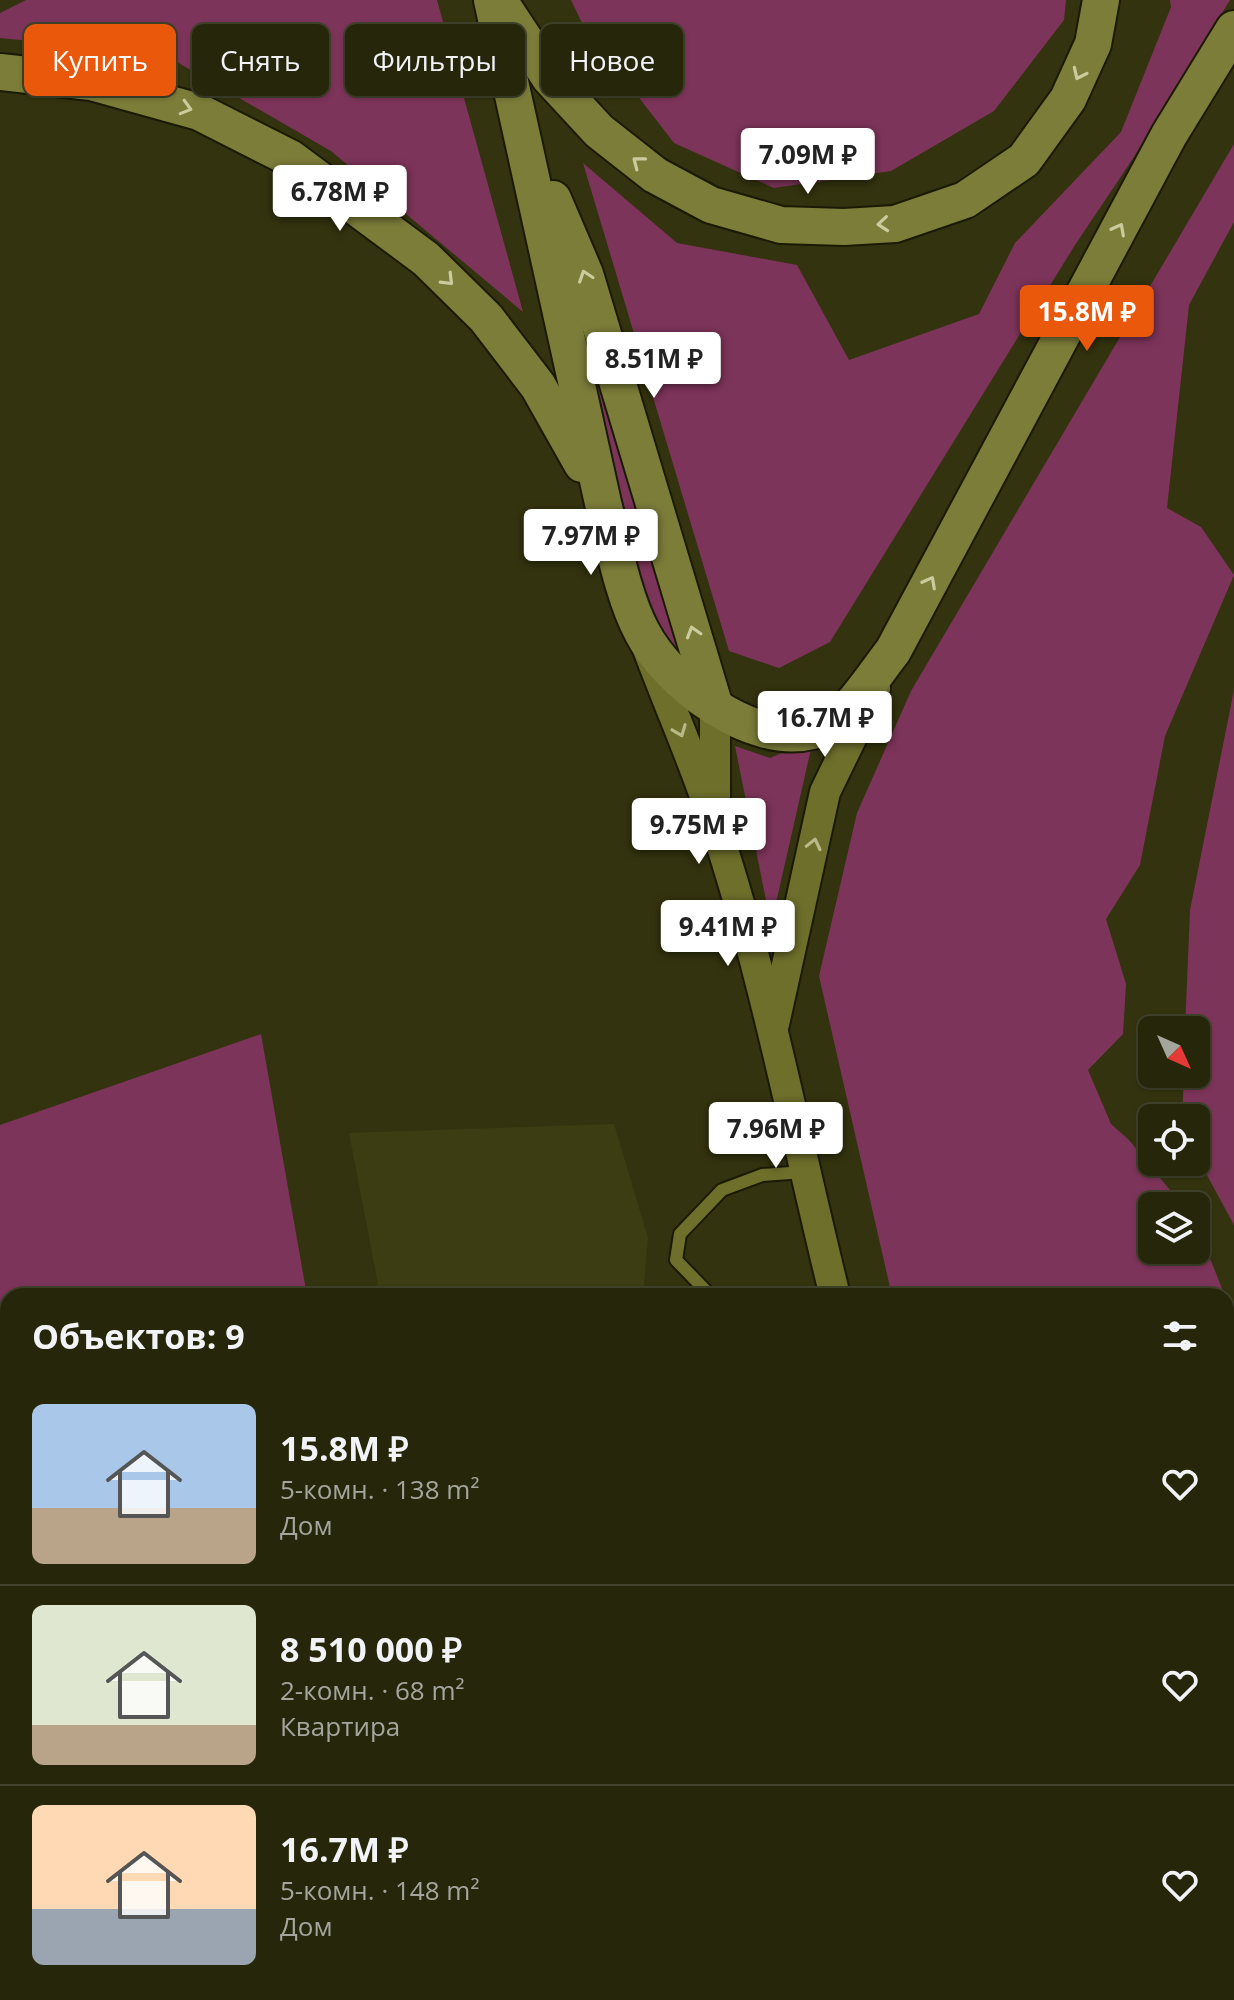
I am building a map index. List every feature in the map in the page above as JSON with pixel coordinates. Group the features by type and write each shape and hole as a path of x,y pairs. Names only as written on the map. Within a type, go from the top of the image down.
{"main road":[{"path":"492,0 603,503 625,585 642,632 673,675 715,707 748,724 775,733 799,734 827,727 852,703 893,651 1169,135 1234,29"},
{"path":"499,0 550,78 599,131 655,175 711,205 781,225 844,227 895,224 965,200 1024,160 1068,99 1093,44 1101,0"},
{"path":"0,72 91,82 199,112 290,158 426,259 486,318 538,386 603,503"},
{"path":"519,121 585,274 715,707"}],"street":[{"path":"642,632 715,824 772,1030 833,1288"},
{"path":"772,1030 825,792 893,651"},
{"path":"715,707 715,824"}],"lane":[{"path":"703,1288 676,1260 680,1234 722,1190 762,1175 804,1172"}],"shaded area":[{"path":"26,0 437,0 444,24 345,24 345,96 463,96 523,312 331,151 236,96 329,96 329,24 192,24 192,71 176,62 176,24 24,24 24,40 0,38 0,13"},
{"path":"571,0 1066,0 1064,20 994,111 891,171 774,188 674,143 638,96 683,96 683,24 583,24"},
{"path":"1170,0 1230,0 830,642 779,668 729,651 583,163 677,243 797,265 849,360 979,314 1015,243 1121,132 1171,7"},
{"path":"1234,144 1234,222 1189,305 1167,508 1201,527 1234,575 1165,736 1140,865 1106,919 1126,984 1123,1034 1088,1070 1111,1124 1138,1151 1138,1176 1158,1176 1172,1192 1138,1192 1138,1264 1210,1264 1210,1258 1222,1288 890,1288 819,976 857,813 911,691"},
{"path":"581,311 684,658 660,640 591,406"},
{"path":"1234,690 1234,1225 1207,1176 1210,1176 1210,1104 1183,1104 1183,1088 1210,1088 1210,1016 1186,1016 1190,910"},
{"path":"813,740 771,925 735,746 770,758"},
{"path":"261,1034 306,1288 0,1288 0,1125"},
{"path":"614,1124 648,1238 644,1288 375,1288 378,1284 349,1133"}]}
